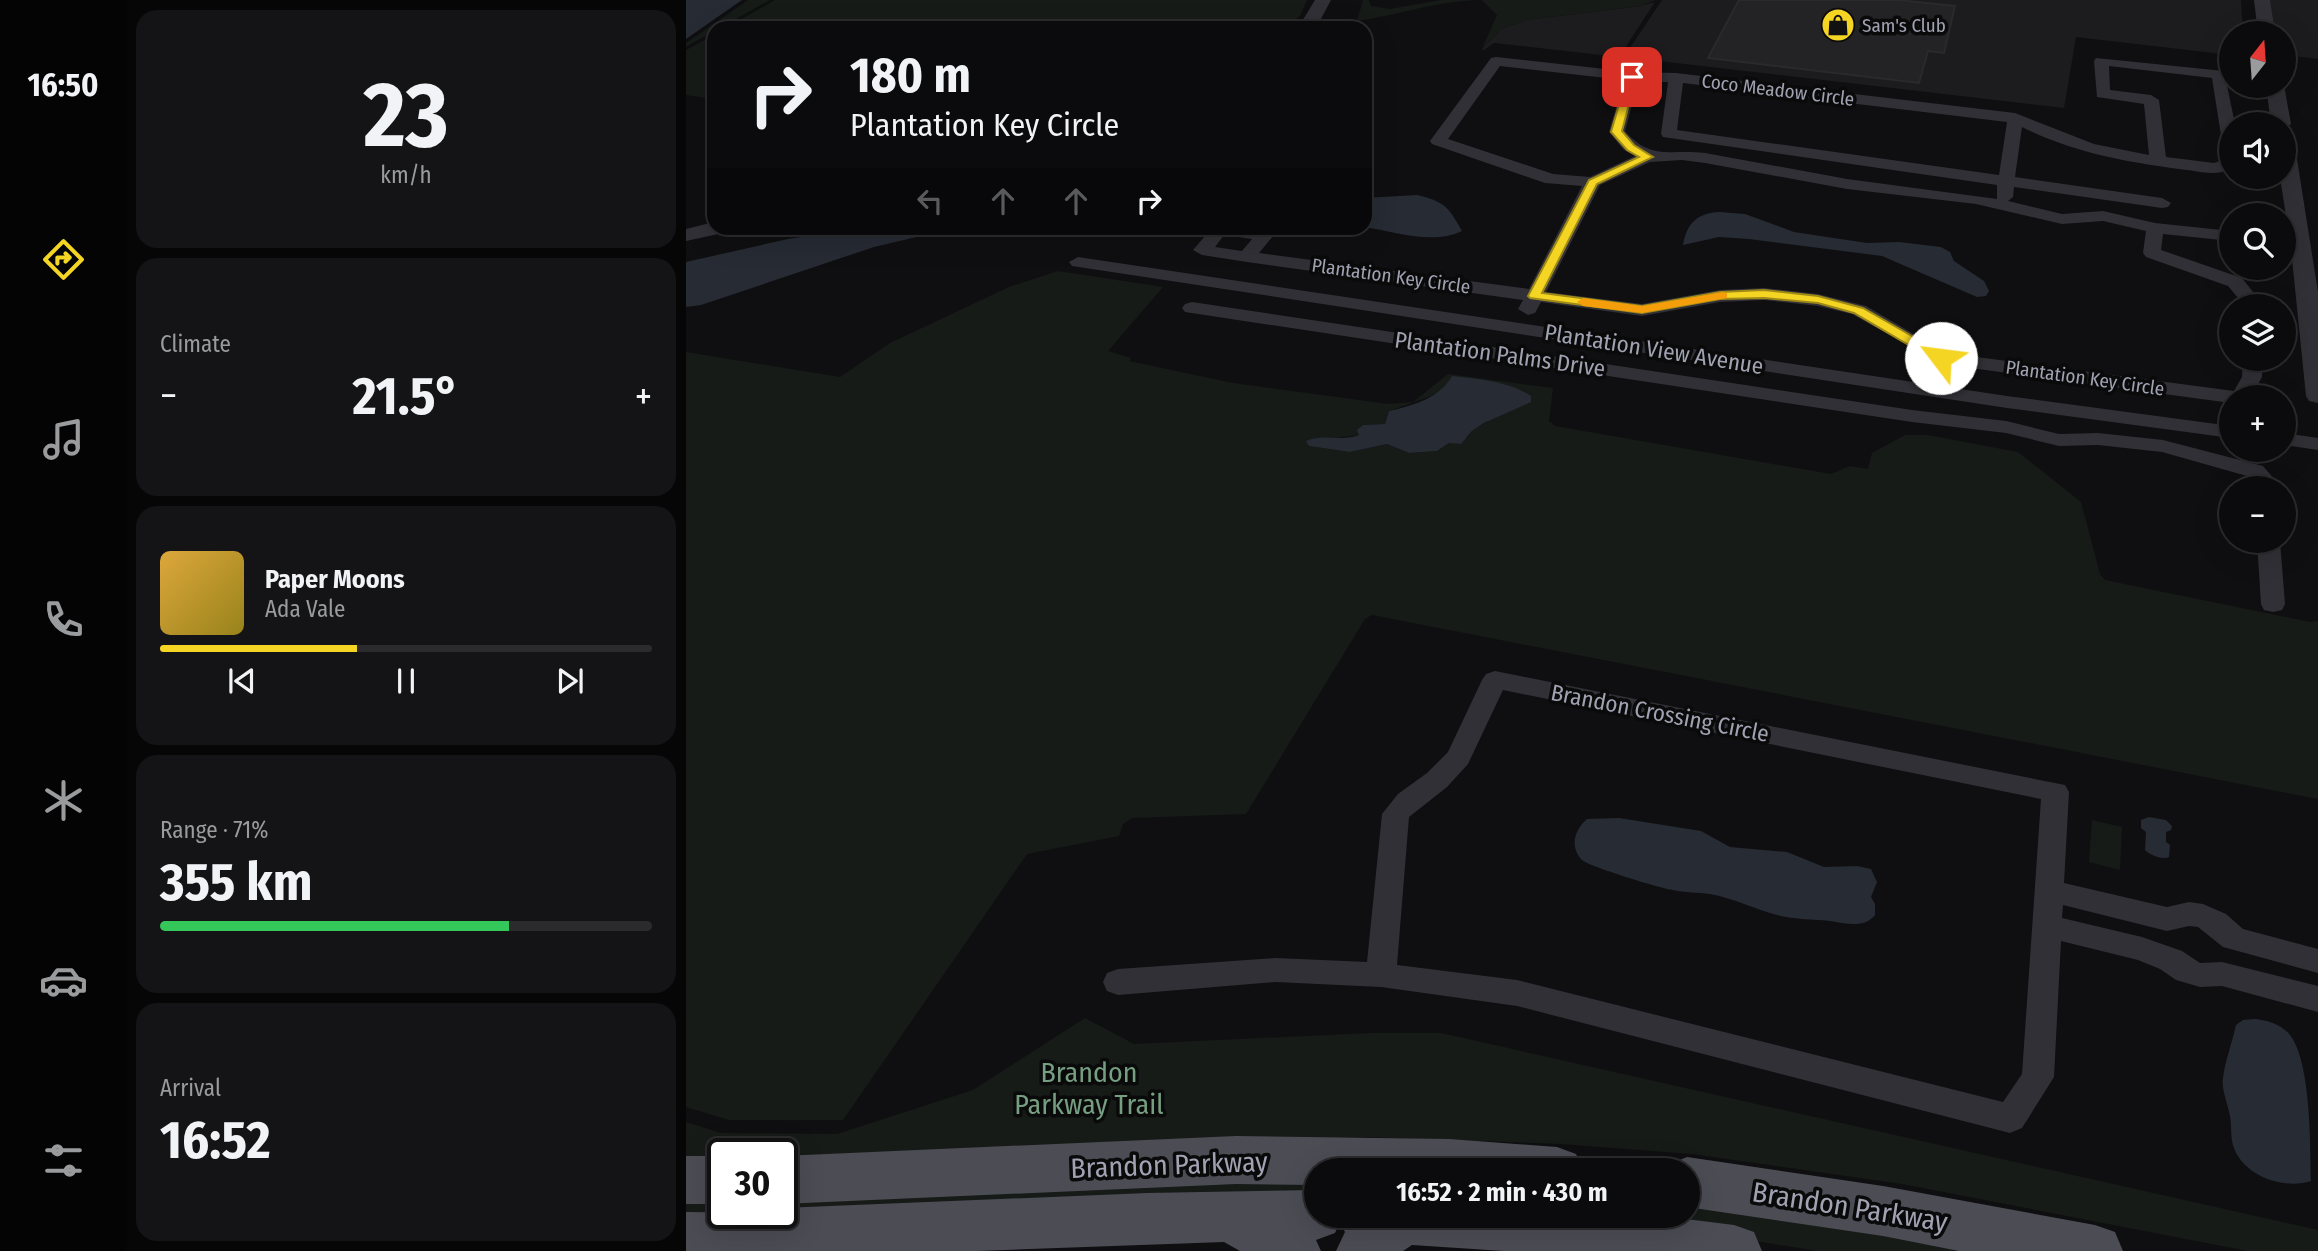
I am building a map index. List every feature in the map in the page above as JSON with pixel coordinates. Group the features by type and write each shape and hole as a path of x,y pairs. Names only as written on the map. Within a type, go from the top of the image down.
{"main road":[{"name":"Brandon Parkway","path":"798,1180 1236,1160 1304,1161"},
{"path":"686,1180 707,1180"},
{"name":"Brandon Parkway","path":"1700,1184 1871,1209 2095,1251"},
{"path":"1228,1216 1276,1239 1293,1251"},
{"path":"686,1238 1228,1216 1304,1216"},
{"path":"1364,1251 1379,1236 1382,1228"},
{"path":"1530,1228 1734,1251"}],"street":[{"path":"1311,21 1323,0"},
{"path":"2262,0 2265,21"},
{"path":"1676,78 1632,77 1496,61 1438,141 1551,179 1592,182 1648,157 1705,158 1847,184 1976,199 2062,219 2103,216 2155,228 2219,235"},
{"path":"2158,162 2151,100 2102,94 2101,61 2219,74 2225,112"},
{"path":"1632,77 1617,132 1630,147 1648,157"},
{"name":"Coco Meadow Circle","path":"2162,203 1669,134 1676,78 2015,118 2039,131 2096,152 2158,162 2219,165"},
{"path":"2003,205 2015,118"},
{"path":"1519,328 1592,182"},
{"path":"686,223 707,218"},
{"path":"2155,228 2152,253 2235,282 2245,294"},
{"path":"686,235 707,230"},
{"name":"Plantation Key Circle","path":"1247,257 1642,310 1720,296 1764,294 1818,300 1859,310 1941,358 2219,395"},
{"name":"Plantation View Avenue","path":"1078,262 2007,402 2219,430"},
{"path":"2296,265 2318,396"},
{"path":"1244,316 1261,289"},
{"name":"Plantation Palms Drive","path":"1192,308 1912,416 2006,427 2059,440 2098,439 2150,445 2199,454 2255,471 2260,476"},
{"path":"2006,427 2007,402"},
{"path":"2296,441 2318,444"},
{"path":"2270,553 2273,604"},
{"name":"Brandon Crossing Circle","path":"1118,982 1276,970 1381,975 1517,993 2010,1118 2038,1077 2055,792 1495,680 1459,757 1437,780 1408,801 1396,814 1381,975"},
{"path":"2048,890 2167,919 2189,914 2216,922 2234,939 2239,952 2238,962 2233,969 2221,974"},
{"path":"2167,919 2160,927 2158,936 2160,945 2171,960"},
{"path":"2046,926 2142,949 2200,975 2221,974 2318,999"},
{"path":"2234,939 2318,961"}],"shaded area":[{"path":"686,0 742,0 712,21 707,21 707,24 686,39"},
{"path":"1662,0 2241,0 2242,21 2219,21 2219,54 2076,37 2064,108 1624,57"},
{"path":"2268,0 2318,0 2318,59 2296,56 2296,21 2271,21"},
{"path":"1655,2 1619,57 1494,43 1481,50 1501,29 1526,20"},
{"path":"1417,195 1434,200 1445,206 1462,231 1427,237 1372,228 1372,198"},
{"path":"1705,214 1745,214 1794,232 1867,243 1899,242 1941,247 1950,252 1954,261 1984,281 1989,291 1986,296 1977,297 1882,256 1719,237 1683,245 1687,231 1694,221"},
{"path":"816,235 925,235 874,247 701,305 686,307 686,262"},
{"path":"1452,376 1513,387 1531,396 1531,402 1484,423 1472,431 1461,444 1449,443 1437,451 1409,453 1387,444 1350,452 1309,446 1306,441 1353,437 1359,435 1357,430 1363,425 1385,424 1389,411 1416,404 1433,395 1447,384"},
{"path":"2149,817 2166,820 2172,826 2171,830 2166,832 2166,842 2170,845 2169,857 2156,856 2145,850 2146,832 2141,828 2141,820"},
{"path":"1619,818 1701,831 1730,847 1787,852 1824,867 1857,866 1871,869 1877,882 1871,897 1875,904 1875,915 1860,924 1784,917 1719,896 1655,886 1582,860 1576,850 1575,838 1583,823 1587,819"},
{"path":"2243,1020 2271,1022 2285,1030 2294,1041 2300,1058 2308,1101 2311,1181 2289,1184 2266,1178 2246,1166 2234,1148 2223,1087 2224,1072 2236,1025"}],"green space":[{"path":"748,0 770,0 732,21 718,21"},
{"path":"775,0 1307,0 1300,16 1294,21 738,21"},
{"path":"1363,0 1369,0 1371,6 1390,9 1441,0 1482,0 1451,2 1357,21"},
{"path":"1482,0 1656,0 1640,6 1526,20 1501,29 1482,49 1497,15"},
{"path":"707,28 707,35 686,47 686,43"},
{"path":"707,39 707,98 686,95 686,50"},
{"path":"1058,271 1163,287 1108,351 1131,358 1129,361 1233,383 1389,404 1413,402 1448,374 1553,388 1549,421 1555,426 1831,474 1850,466 1868,469 1872,453 1905,435 1928,435 2018,452 2081,502 2100,574 2105,580 2310,622 2318,621 2318,799 1372,615 1365,619 1246,814 1132,818 1123,824 1119,836 1027,854 843,1120 729,1120 686,1107 686,352 840,377 890,343 1009,287","holes":["1446,387 1496,416 1472,431 1467,438 1449,443 1437,451 1409,453 1387,444 1350,452 1309,446 1334,438 1360,435 1363,425 1385,424 1389,411 1431,396"]},
{"path":"2092,820 2122,827 2120,870 2089,862"},
{"name":"Brandon Parkway Trail","path":"1085,1018 1134,1044 1370,1033 1441,1033 2318,1230 2318,1251 2248,1251 1902,1184 1692,1154 1561,1144 1364,1137 798,1159 798,1138 707,1138 707,1163 686,1163 686,1122 721,1133 837,1134 973,1090"},
{"path":"1304,1175 1304,1203 798,1218 798,1193"},
{"path":"686,1195 707,1195 707,1220 686,1221"},
{"path":"1700,1200 2011,1251 1818,1251 1675,1228 1700,1228"}],"building":[{"name":"Sam's Club","path":"1739,0 1898,0 1955,6 1944,53 1928,51 1919,83 1708,58"}],"slow traffic":[{"path":"1583,302 1642,310 1723,295"}],"place":[{"name":"Sam's Club","path":"1838,25"}],"route":[{"path":"1632,77 1617,132 1630,147 1648,157 1592,182 1535,296 1642,310 1720,296 1764,294 1818,300 1859,310 1941,358"}]}
